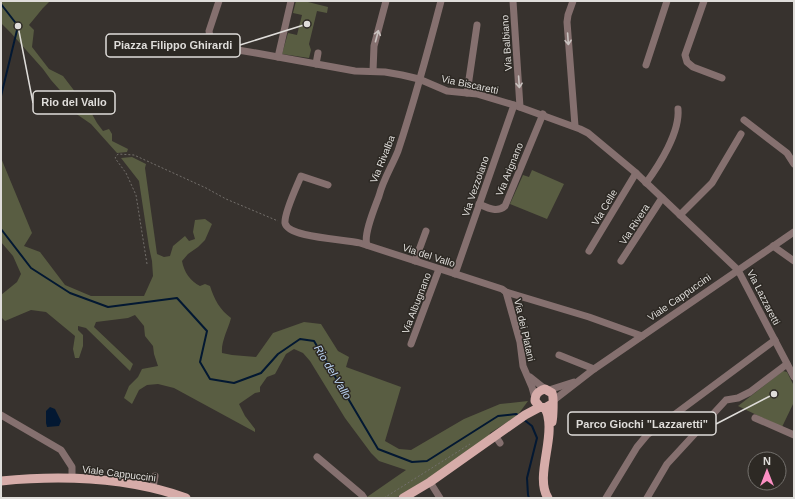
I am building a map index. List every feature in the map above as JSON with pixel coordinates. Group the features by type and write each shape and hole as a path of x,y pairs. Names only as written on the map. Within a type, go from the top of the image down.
{"main road":[{"path":"539,406 552,393 547,390 540,390 537,393 539,406 549,417 549,433 543,481 545,497"},
{"name":"Viale Cappuccini","path":"403,498 498,440 517,422 539,406"},
{"name":"Viale Cappuccini","path":"1,481 28,478 72,478 114,482 156,481 186,498"}],"street":[{"name":"Via Biscaretti","path":"219,1 209,31 210,37 214,44 220,47 355,71 385,72 419,79 447,91 477,94 543,114 575,126 588,133 636,173 738,270"},
{"path":"278,57 291,1"},
{"path":"373,71 374,46 386,1"},
{"name":"Via Rivalba","path":"367,245 366,236 385,178 398,150 440,1"},
{"name":"Via Balbiano","path":"513,1 517,106"},
{"path":"573,1 568,14 567,22 575,126"},
{"path":"646,65 668,1"},
{"path":"704,1 685,56 687,62 693,67 722,78"},
{"path":"467,93 477,25"},
{"path":"316,64 318,53"},
{"name":"Via Vezzolano","path":"454,274 517,106"},
{"path":"646,182 673,136 679,117 678,109"},
{"name":"Via Arignano","path":"480,204 496,210 501,210 505,206 543,114"},
{"path":"744,120 787,153 794,164"},
{"path":"680,215 712,182 741,134"},
{"name":"Via Celle","path":"589,251 636,173"},
{"path":"285,224 285,215 301,176 328,184"},
{"name":"Via Rivera","path":"621,261 662,198"},
{"name":"Via del Vallo","path":"285,224 289,230 313,237 351,240 502,289 506,292 589,317 642,336"},
{"path":"415,261 426,232"},
{"name":"Viale Cappuccini","path":"539,406 578,381 794,232"},
{"path":"773,246 794,261"},
{"name":"Via Albugnano","path":"411,344 439,269"},
{"name":"Via Lazzaretti","path":"738,270 794,377"},
{"name":"Via dei Platani","path":"506,292 520,342 523,366 539,406"},
{"path":"606,498 637,447 647,435 775,340"},
{"path":"559,355 594,369"},
{"path":"647,498 667,464 726,400 738,398 750,392 787,364"},
{"name":"Via dei Platani","path":"526,372 535,382 547,390"},
{"name":"Viale Cappuccini","path":"547,390 578,381"},
{"path":"1,415 61,450 72,467 72,478"},
{"path":"755,418 794,435"},
{"path":"317,457 364,498"},
{"path":"430,482 440,498"}],"path":[{"path":"147,264 136,195 126,173 115,158 118,154 134,155 206,188 226,199 285,224"},
{"path":"384,498 475,440"}],"green space":[{"path":"1,1 50,1 29,25 34,30 32,47 49,69 63,76 103,131 109,129 112,134 112,141 128,149 127,152 117,153 91,124 75,113 74,106 1,23"},
{"path":"296,1 304,1 328,7 327,13 317,11 309,44 311,50 309,58 282,54 288,33 297,35 302,15 293,13"},
{"path":"132,157 146,164 145,168 157,254 164,257 170,256 173,246 185,236 189,241 195,239 193,232 195,220 205,219 212,224 205,240 182,261 184,269 190,279 200,286 205,284 210,286 218,304 231,318 224,340 222,353 256,357 273,333 304,322 321,324 338,351 349,357 346,367 401,387 385,441 399,449 411,450 464,419 500,404 528,401 517,416 490,433 488,438 429,478 396,498 367,497 406,470 379,461 371,453 345,418 310,361 303,353 294,349 286,354 275,374 267,377 260,387 260,392 255,393 239,404 245,416 255,429 255,432 174,388 158,384 147,385 139,390 132,404 124,398 129,386 138,377 142,369 158,366 153,346 145,336 144,326 135,315 128,318 96,322 94,327 133,364 130,371 86,328 78,326 78,330 83,335 83,346 79,358 75,358 73,349 75,336 46,312 31,310 5,321 1,317 1,295 17,282 21,274 13,256 1,242 1,158 32,233 24,246 40,252 65,285 91,296 144,296 153,276 139,181 121,158"},
{"path":"532,170 564,184 547,219 510,204 523,175 529,177"},
{"path":"783,371 787,372 794,386 794,402 782,427 738,406"}],"water":[{"path":"50,407 55,409 61,421 59,426 47,427 46,411"}],"waterway":[{"name":"Rio del Vallo","path":"1,4 18,26 1,96"},
{"name":"Rio del Vallo","path":"1,229 31,268 70,293 108,307 177,298 207,331 200,362 210,379 234,383 261,373 278,354 300,339 314,341 378,449 412,462 427,461 498,416 518,415"},
{"name":"Rio del Vallo","path":"523,419 532,426 537,438 527,478 529,498"}],"place":[{"name":"Piazza Filippo Ghirardi","path":"307,24"},
{"name":"Rio del Vallo","path":"18,26"},
{"name":"Parco Giochi \"Lazzaretti\"","path":"774,394"}]}
